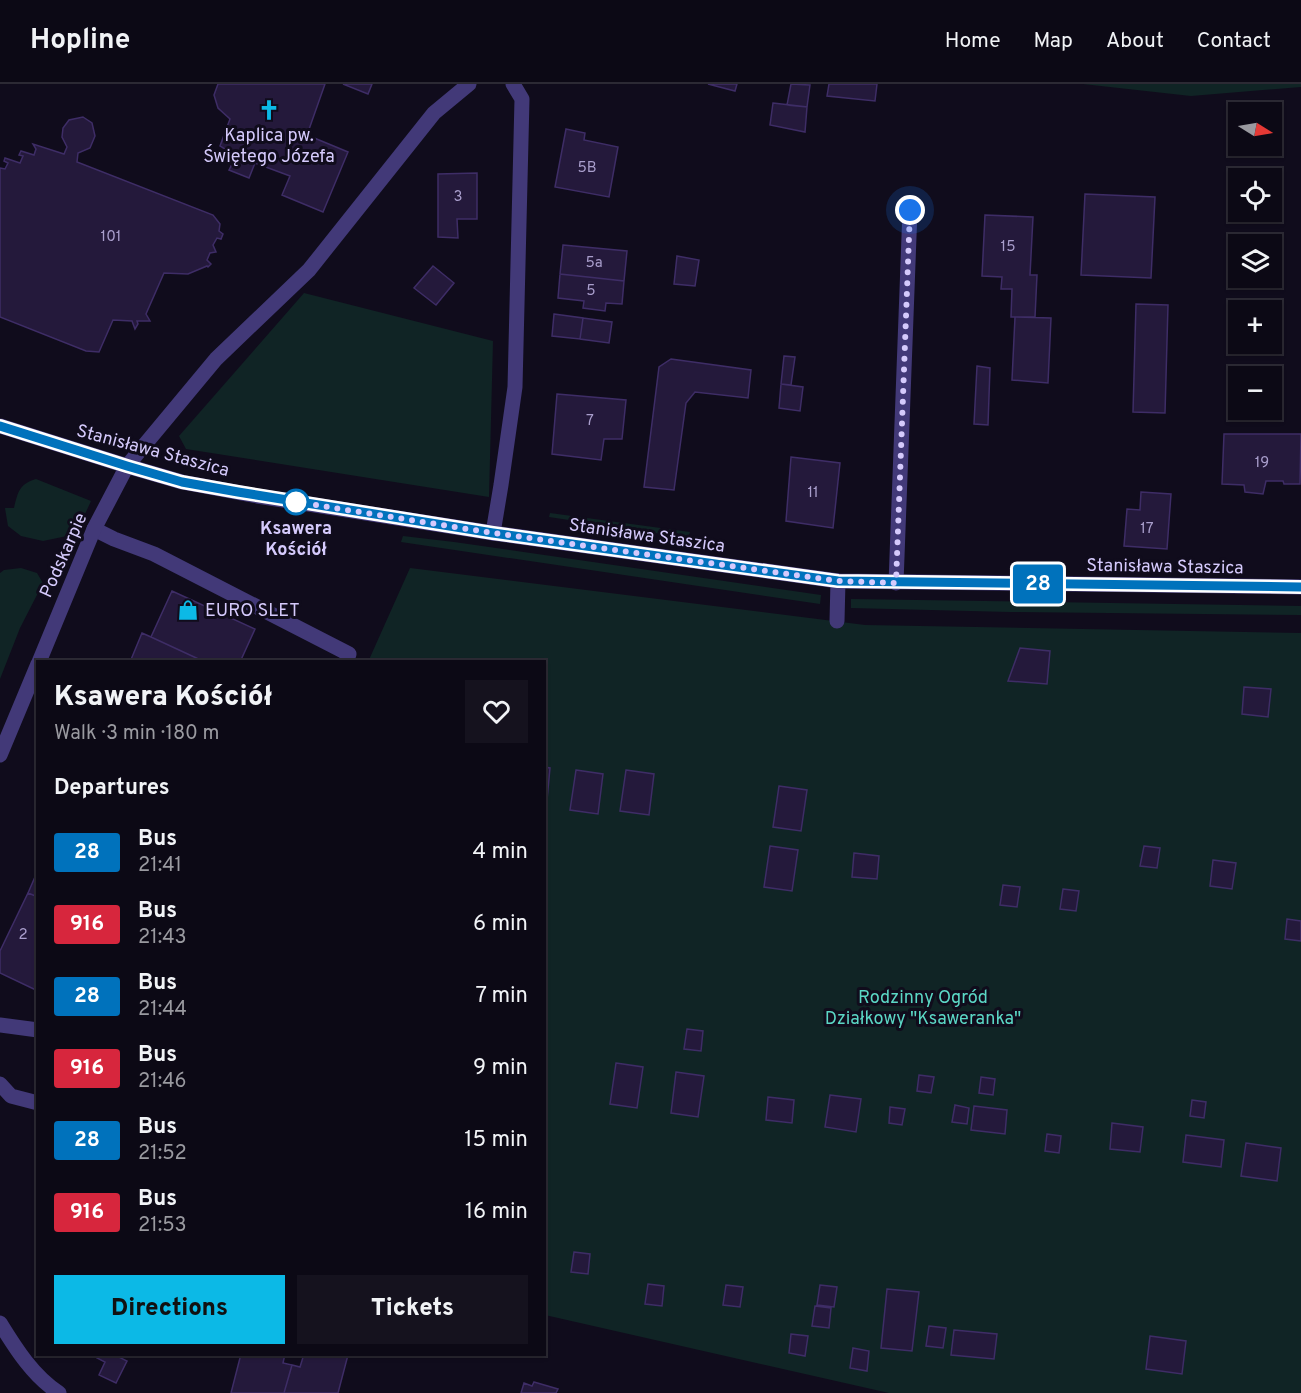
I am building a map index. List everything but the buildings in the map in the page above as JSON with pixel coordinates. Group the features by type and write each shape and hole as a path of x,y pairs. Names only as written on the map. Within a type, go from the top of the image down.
{"street":[{"name":"Podskarpie","path":"39,660 94,529 127,466 216,359 309,270 434,113 469,84"},
{"path":"493,533 515,387 522,99 513,84"},
{"path":"896,583 910,210"},
{"name":"Stanisława Staszica","path":"0,428 182,482 246,494 493,533 838,581 1301,587"},
{"path":"94,529 154,554 349,654 347,660"},
{"path":"837,621 838,581"},
{"name":"Podskarpie","path":"0,755 36,668"},
{"path":"1,1030 36,1030"},
{"path":"0,1084 11,1096 36,1102"},
{"path":"0,1323 36,1373 59,1393"}],"green space":[{"path":"1083,84 1301,84 1301,87 1191,96"},
{"path":"304,293 493,341 489,497 186,449 179,436"},
{"path":"36,479 91,501 80,525 67,536 43,541 21,536 8,526 5,508 14,508 20,489 26,483"},
{"path":"550,513 690,532 688,538 549,517"},
{"path":"403,536 821,595 820,604 401,542"},
{"path":"21,568 37,573 47,590 40,589 20,628 0,679 0,573 4,570"},
{"name":"Rodzinny Ogród Działkowy \"Ksaweranka\"","path":"410,568 865,625 1301,633 1301,1393 889,1393 546,1315 546,660 369,660"},
{"path":"851,599 1301,606 1301,615 851,608"}],"bus line":[{"name":"28","path":"0,426 182,482 493,533 838,581 1301,587"}],"place":[{"name":"Kaplica pw. Świętego Józefa","path":"269,110"},
{"name":"Ksawera Kościół","path":"296,502"},
{"name":"EURO SLET","path":"188,610"}],"route":[{"path":"296,502 290,501 493,533 838,581 896,583 910,210"}]}
